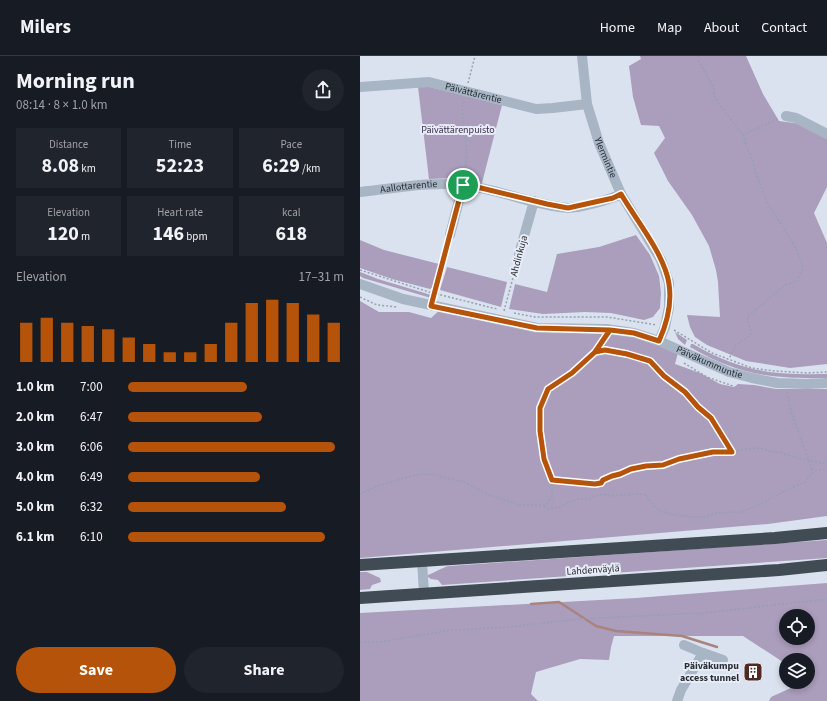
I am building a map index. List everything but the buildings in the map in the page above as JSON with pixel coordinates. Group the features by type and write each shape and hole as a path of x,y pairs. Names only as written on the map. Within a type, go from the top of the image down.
{"highway":[{"name":"Lahdenväylä","path":"360,565 775,538 827,533"},
{"name":"Lahdenväylä","path":"360,598 771,571 827,565"}],"street":[{"name":"Ylermintie","path":"582,56 587,104 599,143 621,194 662,260 669,283 669,307 665,327 659,341"},
{"name":"Päivättärentie","path":"360,87 430,82 536,109 587,104"},
{"path":"786,116 796,118 827,134"},
{"name":"Aallottarentie","path":"360,192 442,184 463,185 547,204 573,208 613,198 621,194"},
{"path":"450,235 463,185"},
{"name":"Ahdinkuja","path":"519,254 534,201"},
{"name":"Päiväkummuntie","path":"360,284 403,299 431,306 537,328 610,330 634,333 659,341 729,372 752,378 784,383 827,383"},
{"path":"422,561 424,593"},
{"path":"684,645 723,660"},
{"path":"677,701 681,690 703,653"}],"path":[{"path":"463,185 467,156 462,108 475,56"},
{"path":"698,56 698,61 714,88 714,96 718,103 743,134 767,202 794,245 801,262 802,270 797,281 785,285 748,316 748,322 752,333 735,346 730,359"},
{"path":"743,134 786,116"},
{"path":"431,306 450,235"},
{"name":"Ahdinkuja","path":"504,311 519,254"},
{"path":"543,506 548,504 552,497 552,480 544,459 540,431 540,408 548,389 572,373 595,352 610,330"},
{"path":"595,352 605,350 627,354 650,361 664,376 685,392 698,407 711,418 732,452"},
{"path":"780,371 790,408 813,472"},
{"path":"552,480 595,484 601,483 608,478 631,469 663,465 679,459 713,452 732,452 744,448 760,448 827,464"},
{"path":"360,494 375,487 404,478 421,474 432,474 462,481 472,485 482,492 520,505 543,506 548,509 559,507 577,499 589,499 594,496 604,494 612,496 639,494 647,495 650,503 662,511 676,516 697,517 709,516 715,513 743,511 805,482 808,476 813,472 821,469 827,470"},
{"path":"360,642 378,642 452,630 579,619 704,613 827,599"}],"green space":[{"path":"640,56 746,56 763,94 779,121 808,125 827,137 827,187 814,213 827,243 827,364 790,368 746,361 707,345 695,337 690,327 687,315 720,317 716,270 709,246 692,215 668,181 654,153 665,138 659,126 641,125 633,97 629,66 641,59"},
{"name":"Päivättärenpuisto","path":"418,87 430,87 502,105 482,183 454,178 429,179"},
{"path":"636,235 650,255 659,276 661,293 660,308 653,317 644,320 611,313 585,312 543,314 509,309 515,284 547,292 557,254 599,247"},
{"path":"360,240 384,250 439,264 434,287 430,289 392,279 360,268"},
{"path":"447,267 507,282 501,307 440,290"},
{"path":"360,272 431,295 431,298 363,278 360,276"},
{"path":"360,301 379,312 409,312 431,318 442,308 537,328 606,329 679,349 675,364 700,373 720,384 734,387 738,384 754,385 776,389 827,389 827,516 768,524 360,558"},
{"path":"675,332 687,340 685,345 678,339"},
{"path":"691,344 727,361 758,370 790,374 827,374 827,378 789,378 740,369 724,364 707,356 690,347"},
{"path":"827,540 827,558 442,585 438,580 428,577 428,575 449,566"},
{"path":"360,572 367,572 380,578 381,582 372,585 370,589 360,590"},
{"path":"827,583 827,701 769,701 771,697 789,689 815,689 815,653 779,653 779,659 743,636 614,636 609,660 580,659 536,672 531,694 538,701 360,701 360,613 636,598"}],"waterway":[{"path":"531,604 559,602 596,626 616,631 682,636 717,647"}],"place":[{"name":"Päiväkumpu access tunnel","path":"753,672"}],"route":[{"path":"463,185 431,306 537,328 610,330 595,352 572,373 548,389 540,408 540,431 544,459 552,480 595,484 601,483 603,480 631,469 663,465 679,459 713,452 732,452 711,418 698,407 685,392 664,376 650,361 627,354 605,350 595,352 610,330 634,333 659,341 665,327 669,307 669,283 662,260 621,194 613,198 568,208 463,185"}]}
